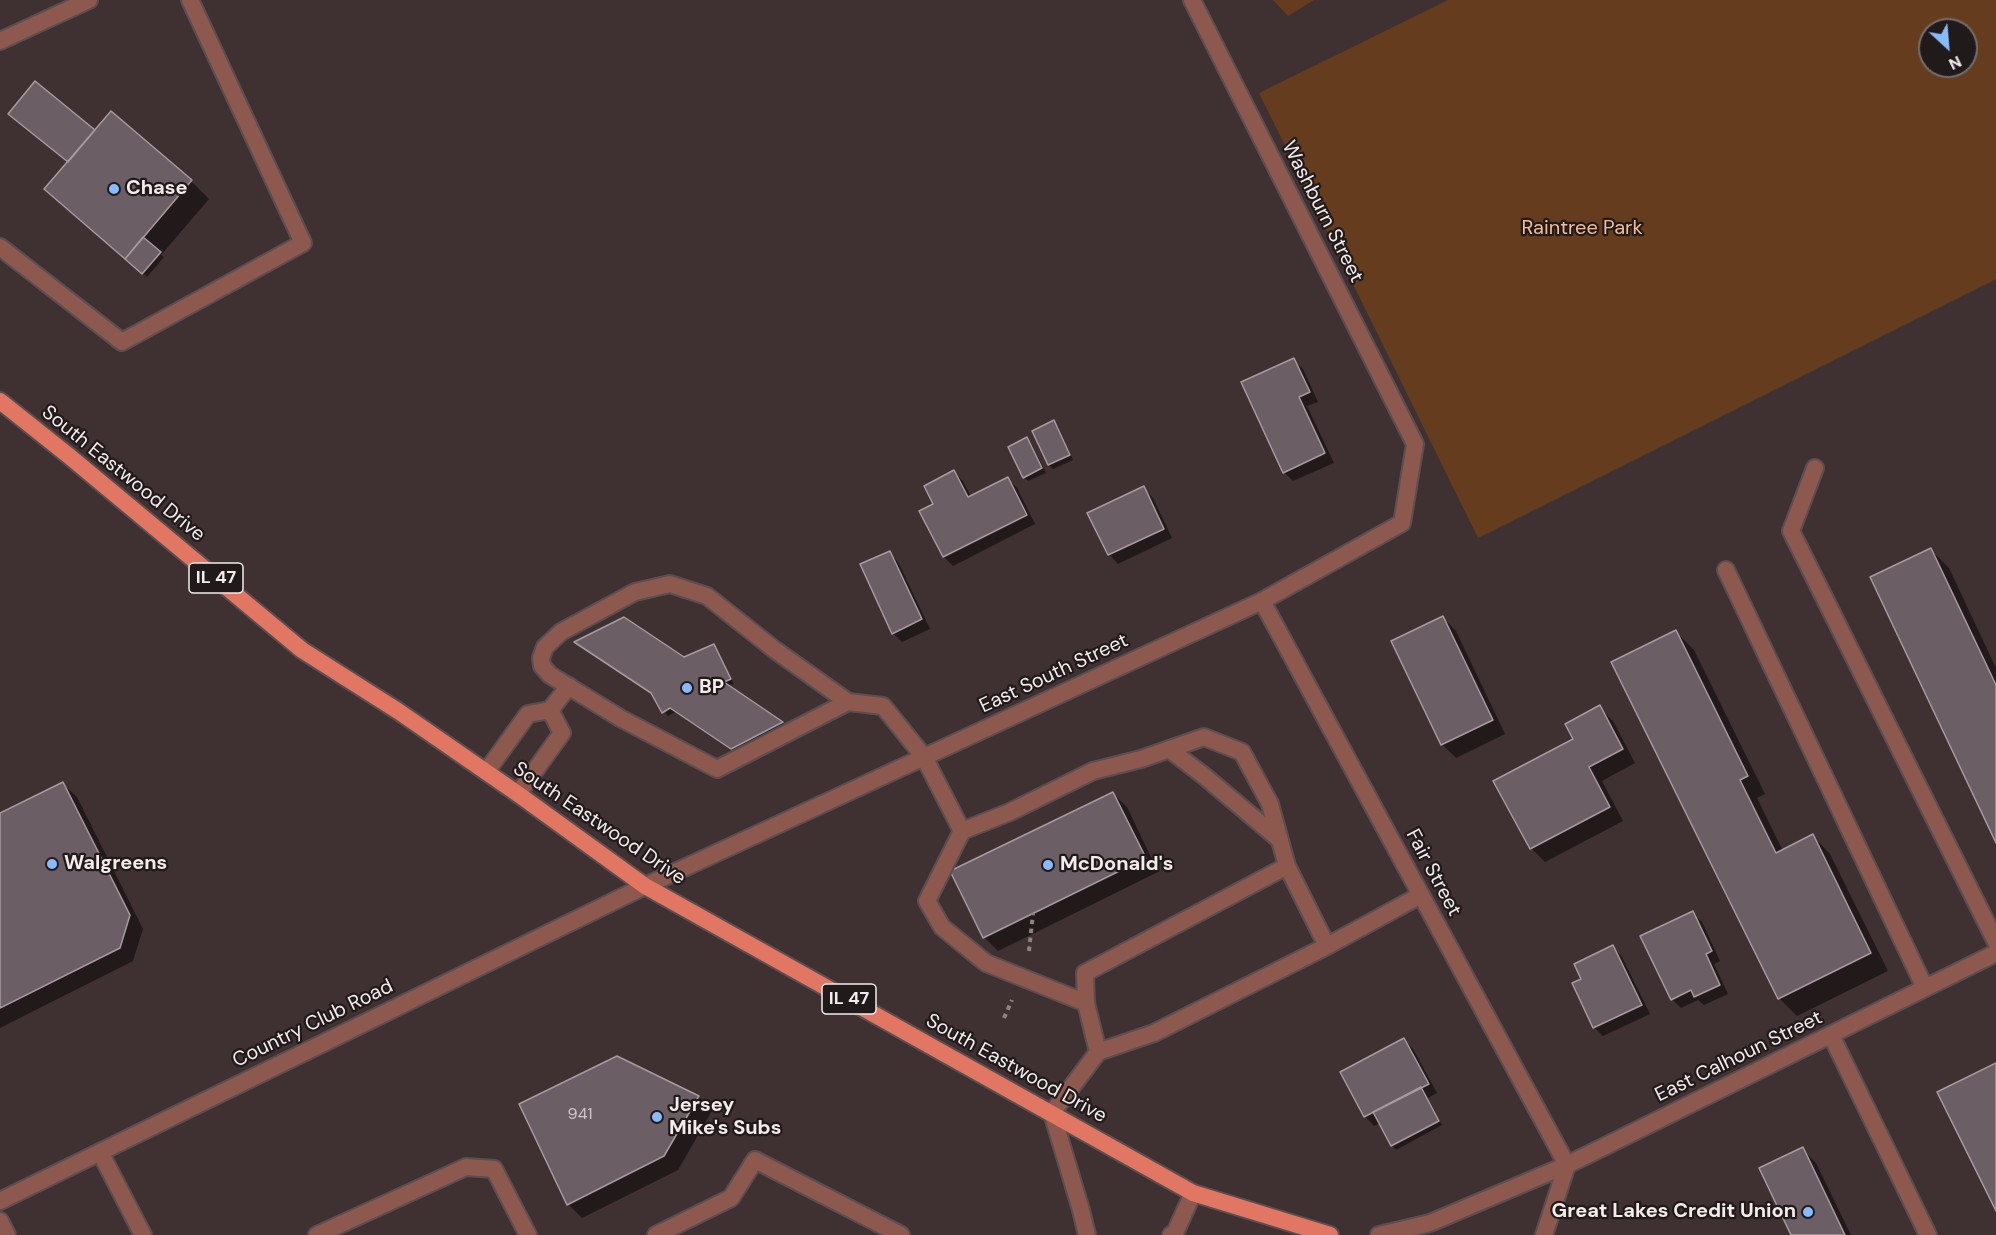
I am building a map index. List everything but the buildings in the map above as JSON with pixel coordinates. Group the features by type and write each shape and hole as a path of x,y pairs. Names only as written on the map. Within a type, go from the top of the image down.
{"main road":[{"name":"South Eastwood Drive","path":"0,401 302,650 398,711 645,886 1193,1192 1330,1235"}],"street":[{"path":"0,41 89,0"},
{"path":"0,247 122,342 303,243 190,0"},
{"name":"Washburn Street","path":"1192,0 1415,444"},
{"name":"East South Street","path":"645,886 1262,601 1402,523 1415,444"},
{"path":"1815,468 1791,531 1996,942"},
{"path":"1726,570 1925,988"},
{"path":"848,702 717,769 620,718 550,675 542,666 541,658 545,647 561,632 635,592 670,584 707,596 775,650 848,702 883,706 924,757 962,831"},
{"name":"Fair Street","path":"1262,601 1567,1165"},
{"path":"486,772 528,714 550,710 569,686"},
{"path":"518,794 562,733 550,710"},
{"path":"1086,1003 986,963 942,927 927,901 962,831 1010,812 1093,771 1141,759 1204,737 1242,752 1270,804 1287,866 1327,946"},
{"path":"1169,749 1280,840"},
{"path":"1098,1052 1086,1003 1085,973 1287,866"},
{"name":"Country Club Road","path":"0,1201 645,886"},
{"path":"1087,1235 1052,1113 1098,1052 1154,1033 1327,946 1421,894"},
{"name":"East Calhoun Street","path":"1379,1235 1430,1223 1567,1165 1996,953"},
{"path":"1831,1035 1928,1235"},
{"path":"100,1152 143,1235"},
{"path":"656,1235 731,1198 754,1160 901,1235"},
{"path":"1544,1235 1567,1165"},
{"path":"317,1235 466,1167 494,1169 528,1235"},
{"path":"1171,1235 1175,1233 1193,1192"},
{"path":"0,1221 7,1235"}],"green space":[{"path":"1273,0 1314,0 1288,16"},
{"name":"Raintree Park","path":"1448,0 1996,0 1996,279 1478,538 1259,93"}],"place":[{"name":"Chase","path":"114,189"},
{"name":"BP","path":"687,688"},
{"name":"Walgreens","path":"52,864"},
{"name":"McDonald's","path":"1048,865"},
{"name":"Jersey Mike's Subs","path":"657,1117"},
{"name":"Great Lakes Credit Union","path":"1808,1212"}]}
